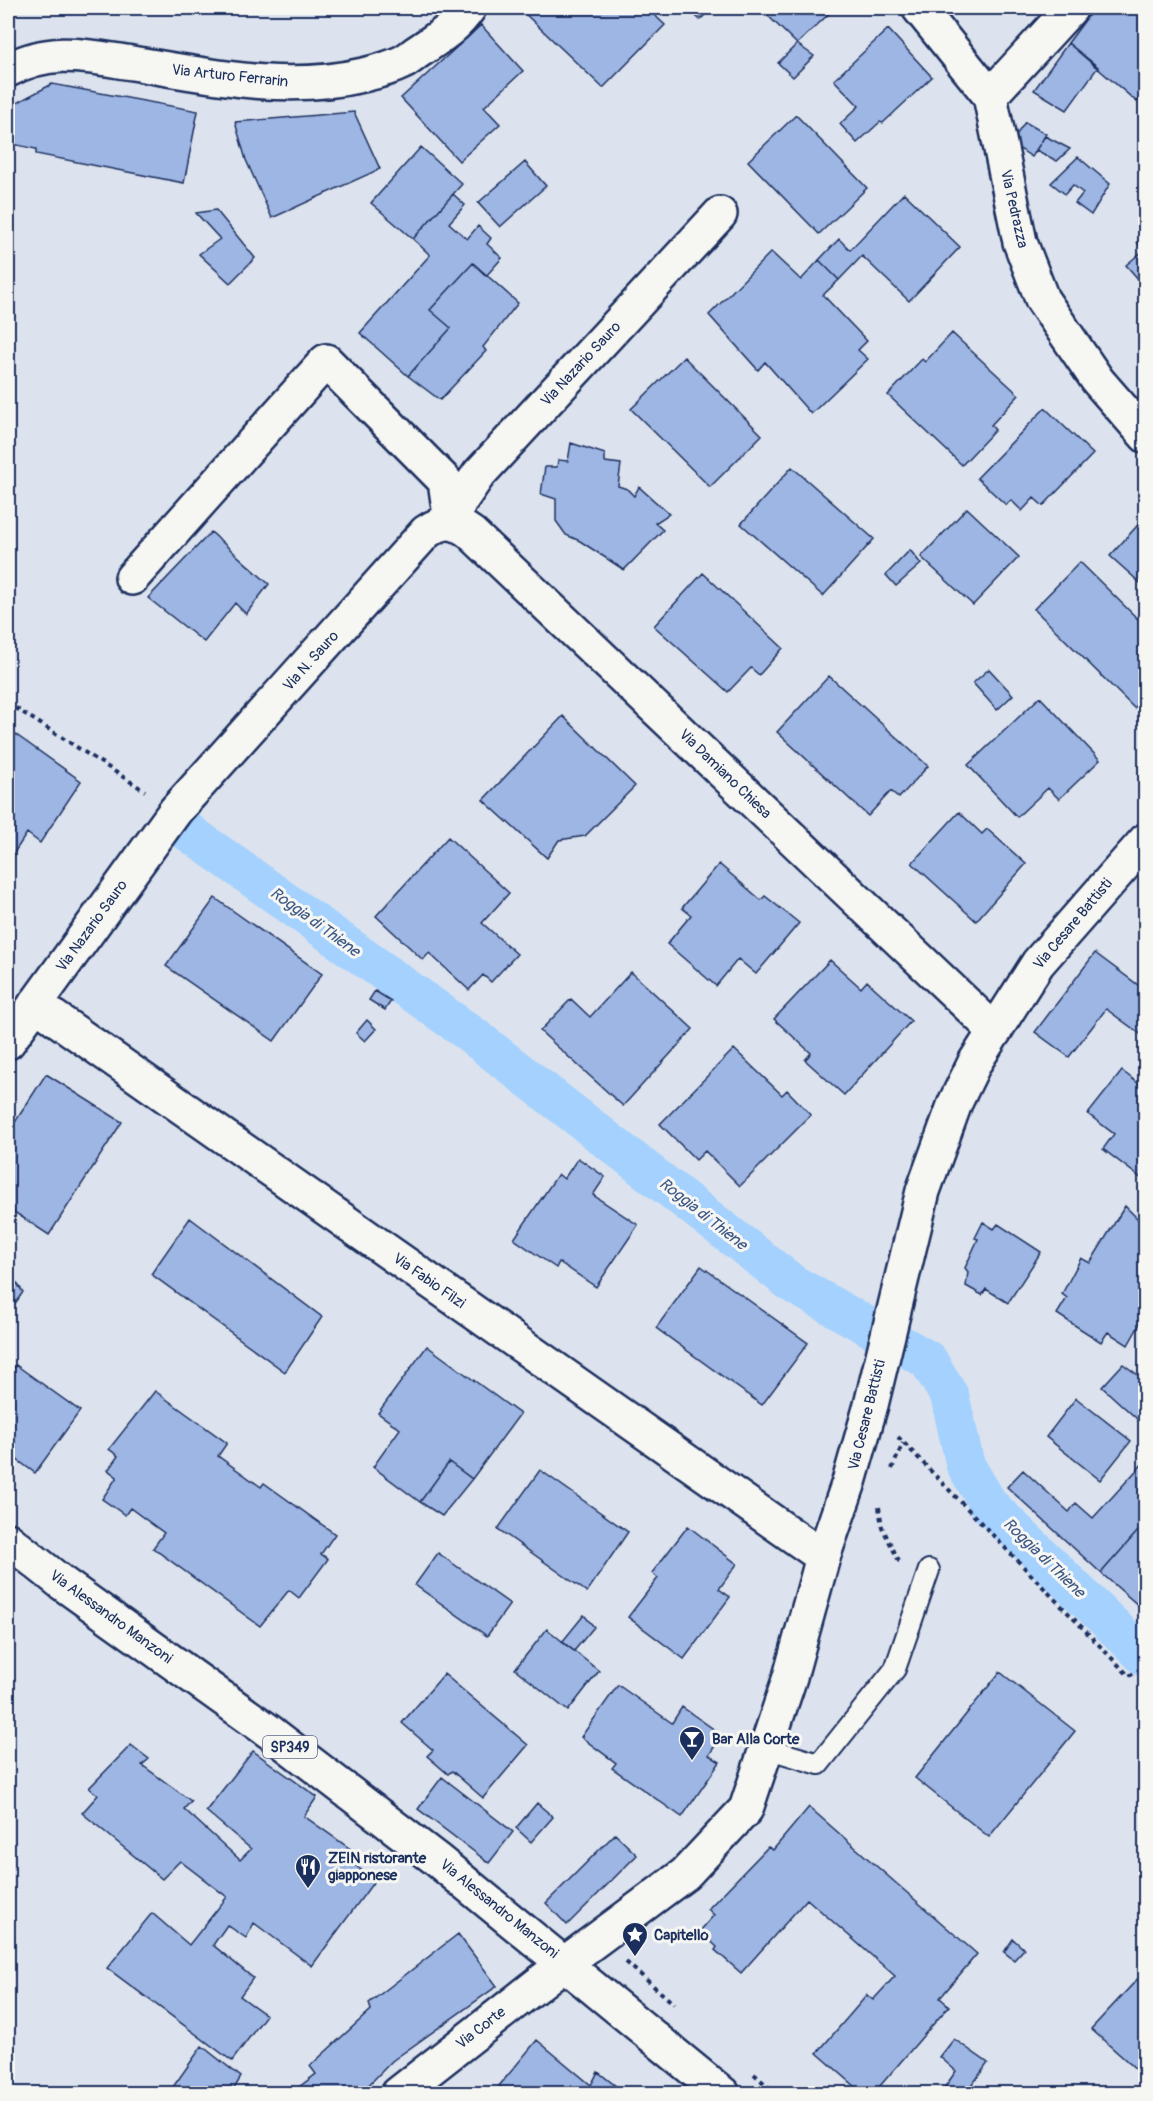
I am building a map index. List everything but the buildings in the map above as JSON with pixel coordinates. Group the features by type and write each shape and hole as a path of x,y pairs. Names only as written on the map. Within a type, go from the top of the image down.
{"street":[{"name":"Via Arturo Ferrarin","path":"14,59 49,55 80,55 229,79 279,84 336,81 402,63 458,24 469,8"},
{"name":"Via Pedrazza","path":"919,8 990,96 1020,242 1042,299 1098,381 1146,436"},
{"path":"990,96 1071,8"},
{"name":"Via Nazario Sauro","path":"452,522 461,500 479,474 720,214"},
{"path":"132,578 326,361 445,481 452,522"},
{"name":"Via N. Sauro","path":"176,810 426,532 438,524 452,522"},
{"name":"Via Damiano Chiesa","path":"452,522 471,533 995,1031"},
{"name":"Via Nazario Sauro","path":"8,1042 176,810"},
{"name":"Via Cesare Battisti","path":"566,1963 685,1874 746,1809 790,1677 824,1557 849,1482 923,1191 956,1103 975,1062 1038,963 1146,840"},
{"name":"Via Fabio Filzi","path":"35,1004 824,1557"},
{"name":"Via Alessandro Manzoni","path":"8,1540 62,1583 270,1732 436,1859 566,1963 723,2094"},
{"name":"Via Corte","path":"398,2094 566,1963"}],"lane":[{"path":"766,1748 819,1764 895,1669 929,1570"}],"path":[{"path":"8,703 176,810"},
{"path":"872,1398 903,1443 1129,1676 1146,1666"},
{"path":"891,1473 903,1443"},
{"path":"879,1502 882,1527 899,1561 929,1570"}],"waterway":[{"name":"Roggia di Thiene","path":"184,829 468,1032 793,1284 928,1360 950,1397 965,1464 989,1505 1146,1658"}],"place":[{"name":"Bar Alla Corte","path":"692,1762"},
{"name":"ZEIN ristorante giapponese","path":"308,1890"},
{"name":"Capitello","path":"635,1958"}]}
